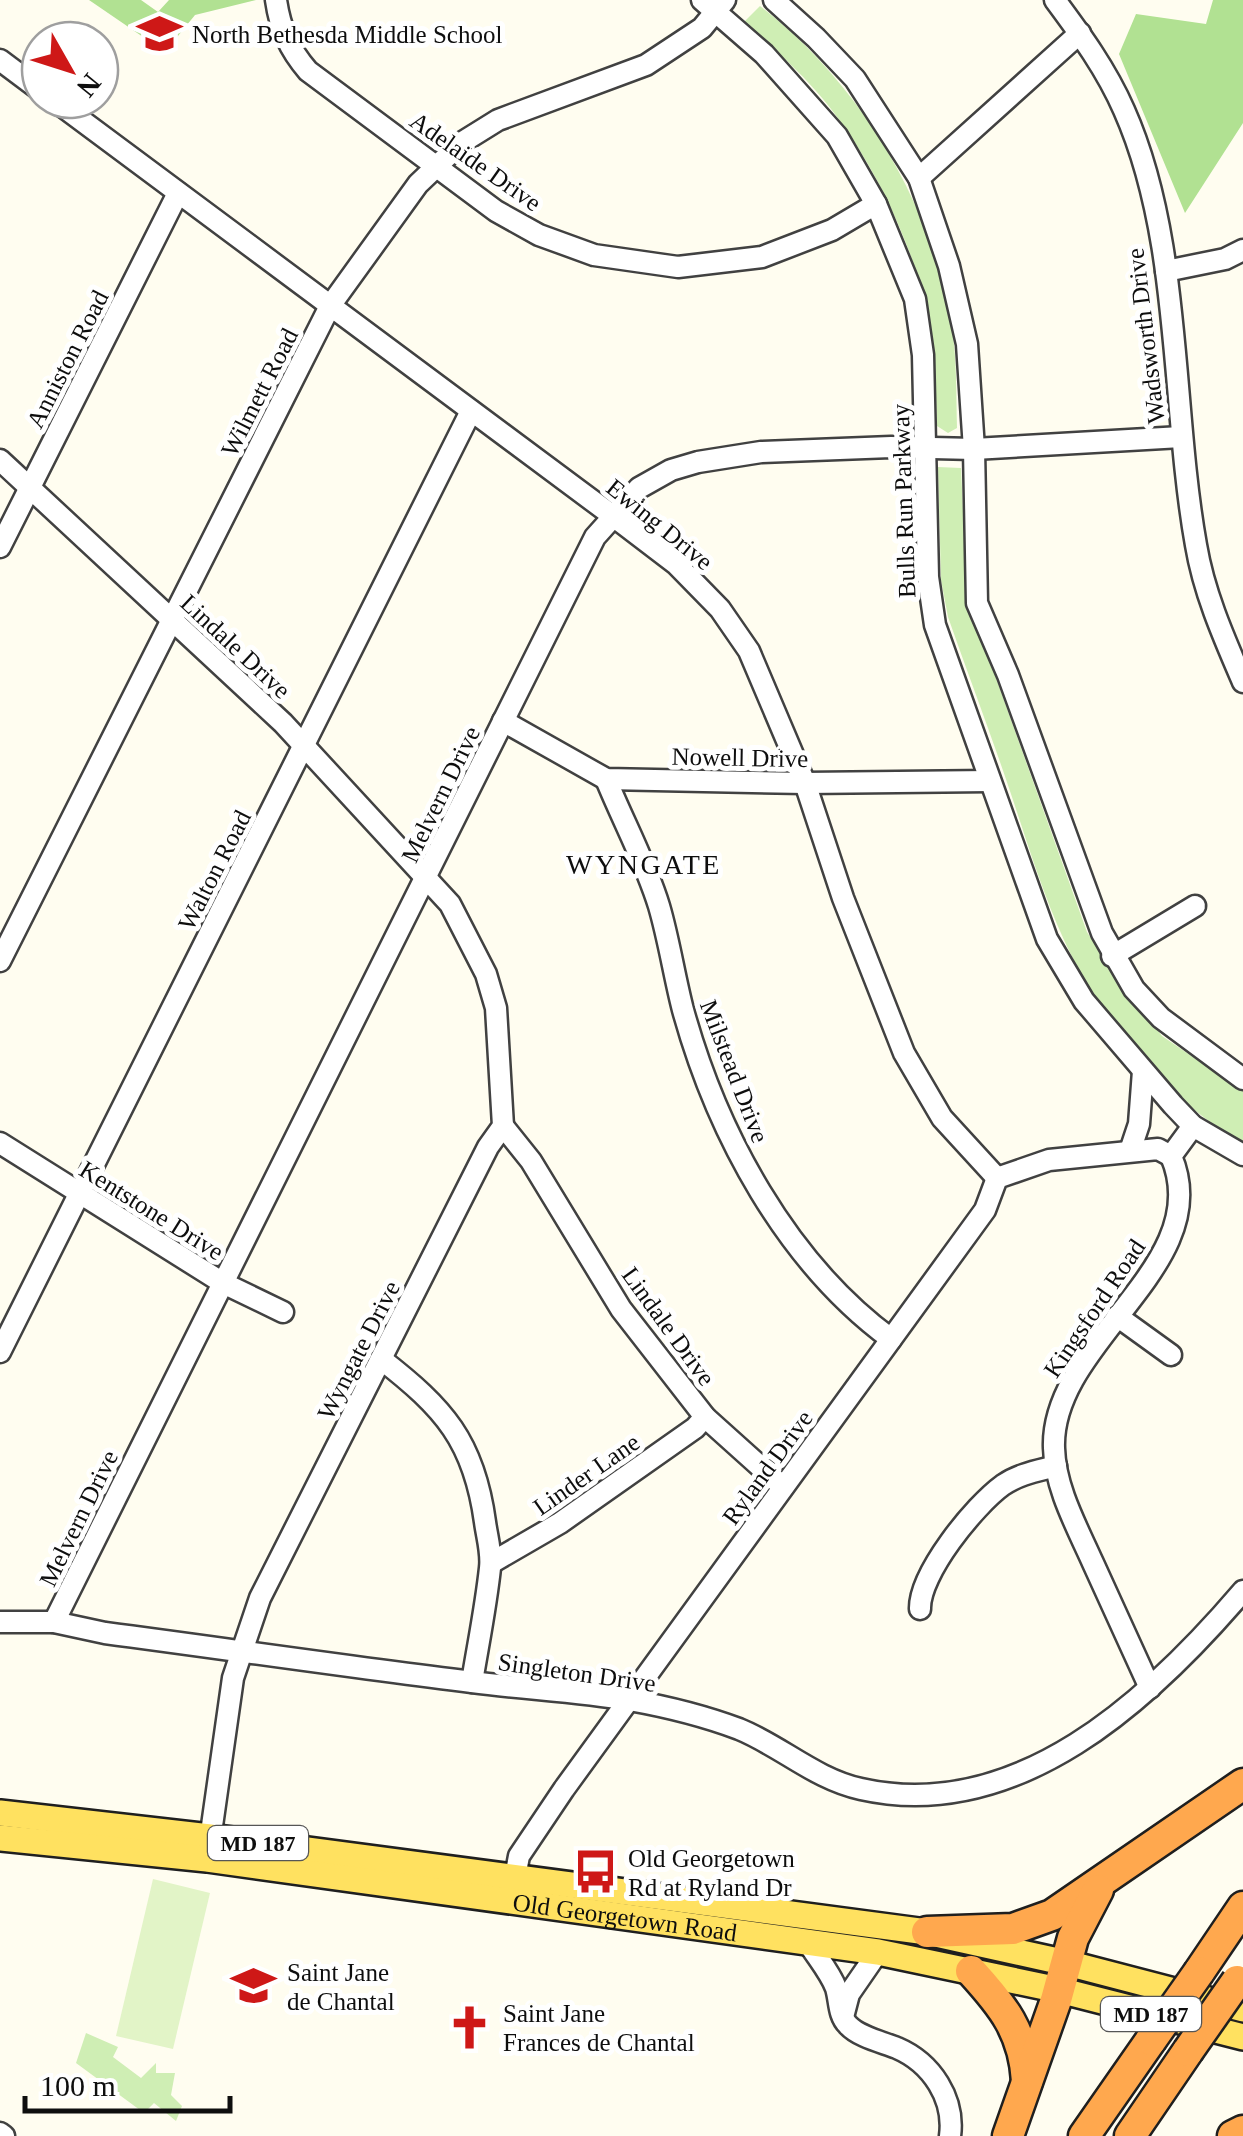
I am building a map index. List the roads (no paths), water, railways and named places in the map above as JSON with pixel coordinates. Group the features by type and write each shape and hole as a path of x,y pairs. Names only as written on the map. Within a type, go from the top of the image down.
{"highway":[{"path":"928,1932 1020,1927 1052,1914 1243,1784"},
{"path":"1008,2136 1082,1915 1102,1883"},
{"path":"1084,2136 1243,1907"},
{"path":"971,1971 1010,2018 1025,2055 1027,2086"},
{"path":"1130,2136 1188,2051 1241,1987"},
{"path":"1233,2136 1243,2132"}],"main road":[{"name":"Old Georgetown Road","path":"0,1813 208,1848 513,1889 928,1932 1243,2038"},
{"name":"Old Georgetown Road","path":"0,1838 208,1848"},
{"name":"Old Georgetown Road","path":"513,1889 971,1971 1241,1987"}],"street":[{"name":"Adelaide Drive","path":"276,0 279,21 292,53 308,71 496,211 539,235 594,255 678,267 762,257 832,230 876,204"},
{"path":"774,0 854,79 918,178 949,266 967,344 977,603 1112,956 1134,989 1161,1018 1243,1079"},
{"name":"Wadsworth Drive","path":"1055,0 1103,68 1140,152 1166,271 1196,548 1214,614 1243,682"},
{"name":"Wilmett Road","path":"0,961 330,306 418,184 462,143 498,120 646,65 702,28 714,4"},
{"name":"Bulls Run Parkway","path":"714,4 837,136 876,204 915,299 923,355 928,577 935,625 1047,938 1084,1000 1143,1071 1193,1126 1243,1155"},
{"path":"918,178 1080,33"},
{"name":"Ewing Drive","path":"81,120 676,564 720,609 749,652 806,783 843,898 904,1054 942,1118 997,1178"},
{"name":"Anniston Road","path":"0,547 178,193"},
{"path":"1166,271 1225,259 1243,250"},
{"name":"Walton Road","path":"0,1352 472,411"},
{"name":"Melvern Drive","path":"54,1622 594,537 639,488 671,470 698,462 761,452 974,449 1181,437"},
{"name":"Lindale Drive","path":"0,460 282,723 426,880"},
{"name":"Nowell Drive","path":"503,722 606,779 990,782"},
{"name":"Milstead Drive","path":"606,779 658,903 684,1011 707,1081 739,1156 815,1267 891,1339"},
{"path":"426,880 450,904 486,974 496,1008 504,1126"},
{"path":"1112,956 1195,906"},
{"path":"1130,1152 1139,1124 1143,1071"},
{"name":"Lindale Drive","path":"504,1126 531,1161 621,1308 705,1417 783,1487"},
{"name":"Wyngate Drive","path":"208,1848 233,1678 260,1598 488,1146 504,1126"},
{"path":"997,1178 1049,1160 1158,1149 1170,1156 1193,1126"},
{"name":"Kentstone Drive","path":"0,1143 222,1283 283,1312"},
{"name":"Kingsford Road","path":"1150,1688 1066,1503 1056,1466 1056,1423 1067,1388 1158,1260 1174,1229 1180,1184 1170,1156"},
{"name":"Ryland Drive","path":"513,1889 519,1856 564,1789 985,1210 997,1178"},
{"path":"1118,1316 1170,1355"},
{"path":"382,1359 426,1394 459,1436 480,1486 491,1564 472,1682"},
{"name":"Linder Lane","path":"491,1564 560,1523 705,1417"},
{"path":"920,1609 926,1580 983,1504 1022,1474 1056,1466"},
{"name":"Singleton Drive","path":"0,1622 54,1622 104,1634 630,1700 740,1730 816,1773 860,1788 915,1795 966,1790 1038,1765 1150,1688 1195,1647 1243,1591"},
{"path":"807,1942 835,1985 843,2019 851,2029 903,2050 930,2072 942,2089 952,2119 950,2136"},
{"path":"843,2019 849,1994 878,1952"}],"place":[{"name":"North Bethesda Middle School","path":"159,34"},
{"name":"Old Georgetown Rd at Ryland Dr","path":"595,1872"},
{"name":"Saint Jane de Chantal","path":"254,1986"},
{"name":"Saint Jane Frances de Chantal","path":"470,2027"}],"district":[{"name":"WYNGATE","path":"644,864"}]}
